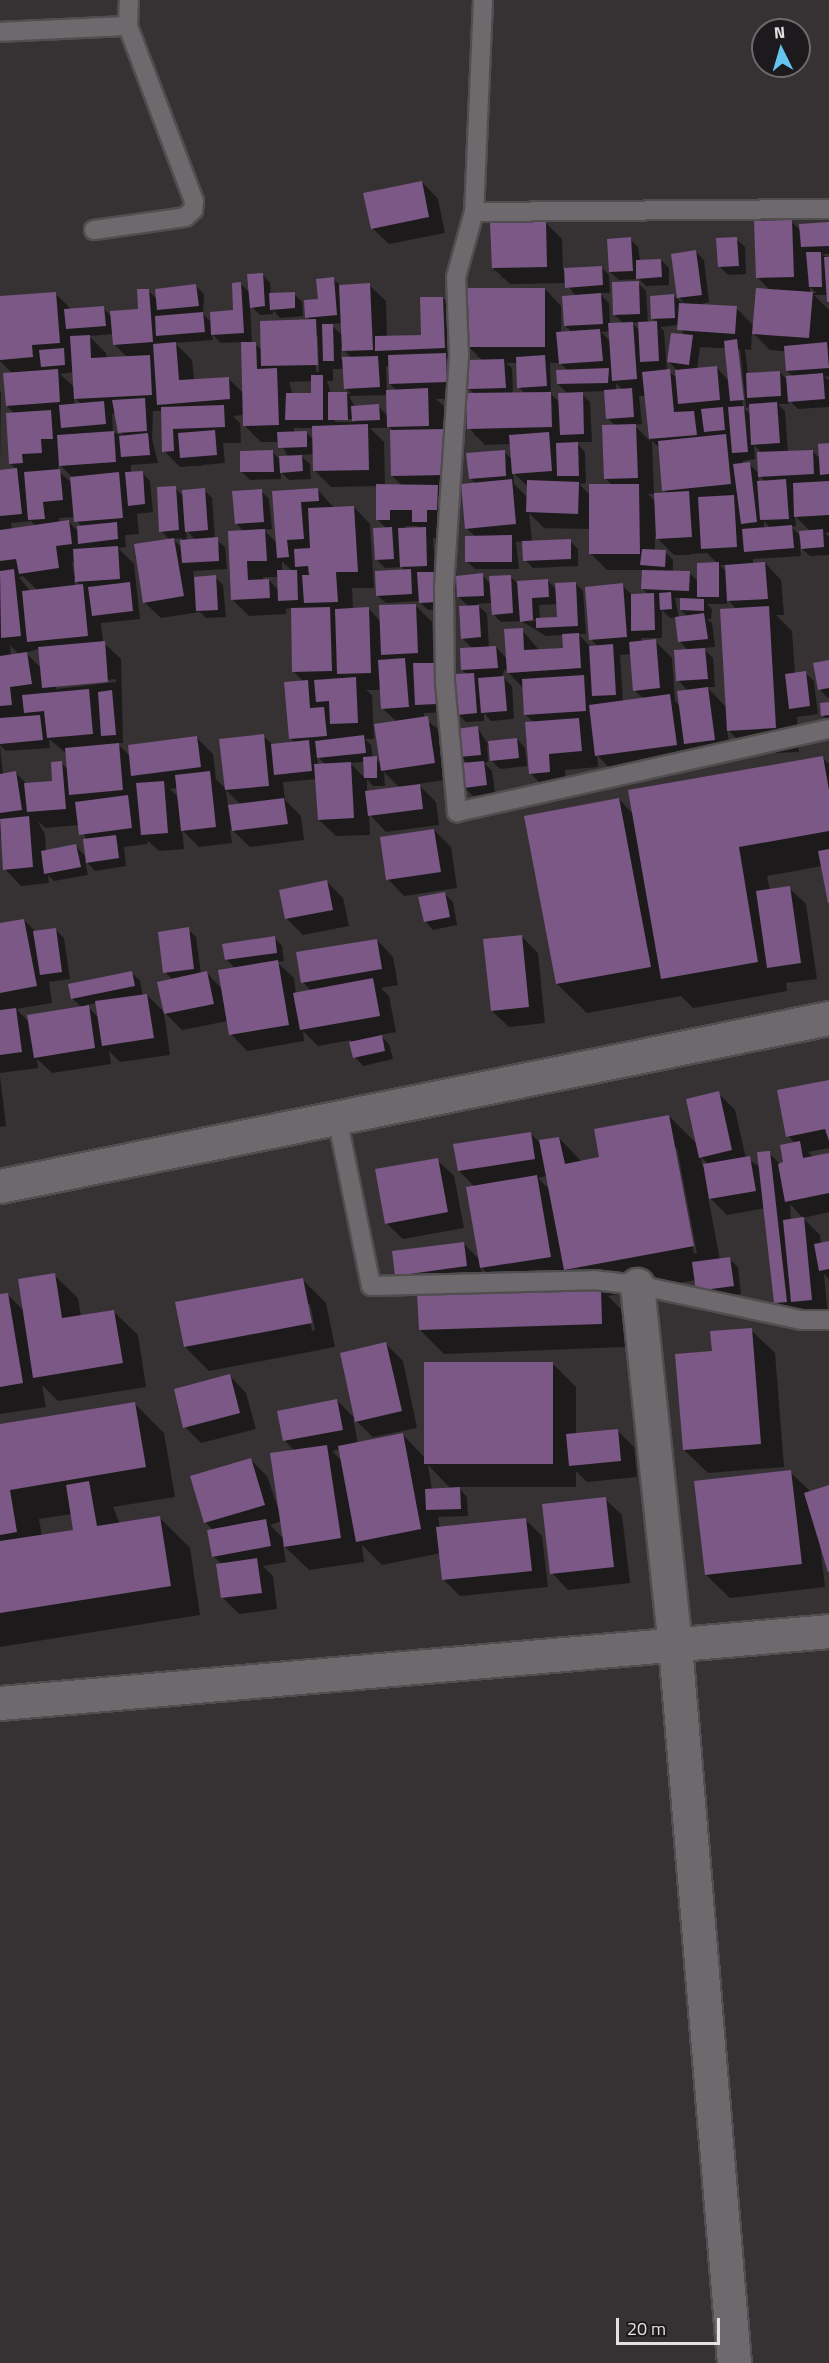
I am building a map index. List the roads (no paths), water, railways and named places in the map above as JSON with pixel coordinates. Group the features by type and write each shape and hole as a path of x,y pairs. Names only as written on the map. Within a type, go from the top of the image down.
{"street":[{"path":"0,1186 829,1018"},
{"path":"638,1286 675,1645 734,2363"},
{"path":"0,1703 829,1631"}],"lane":[{"path":"94,230 185,217 193,210 194,201 128,26 129,0"},
{"path":"483,0 474,212 456,277 459,355 444,589 445,682 457,812 829,729"},
{"path":"0,32 128,26"},
{"path":"474,212 829,209"},
{"path":"337,1117 371,1287 514,1280 594,1280 638,1286 801,1320 829,1320"}]}
